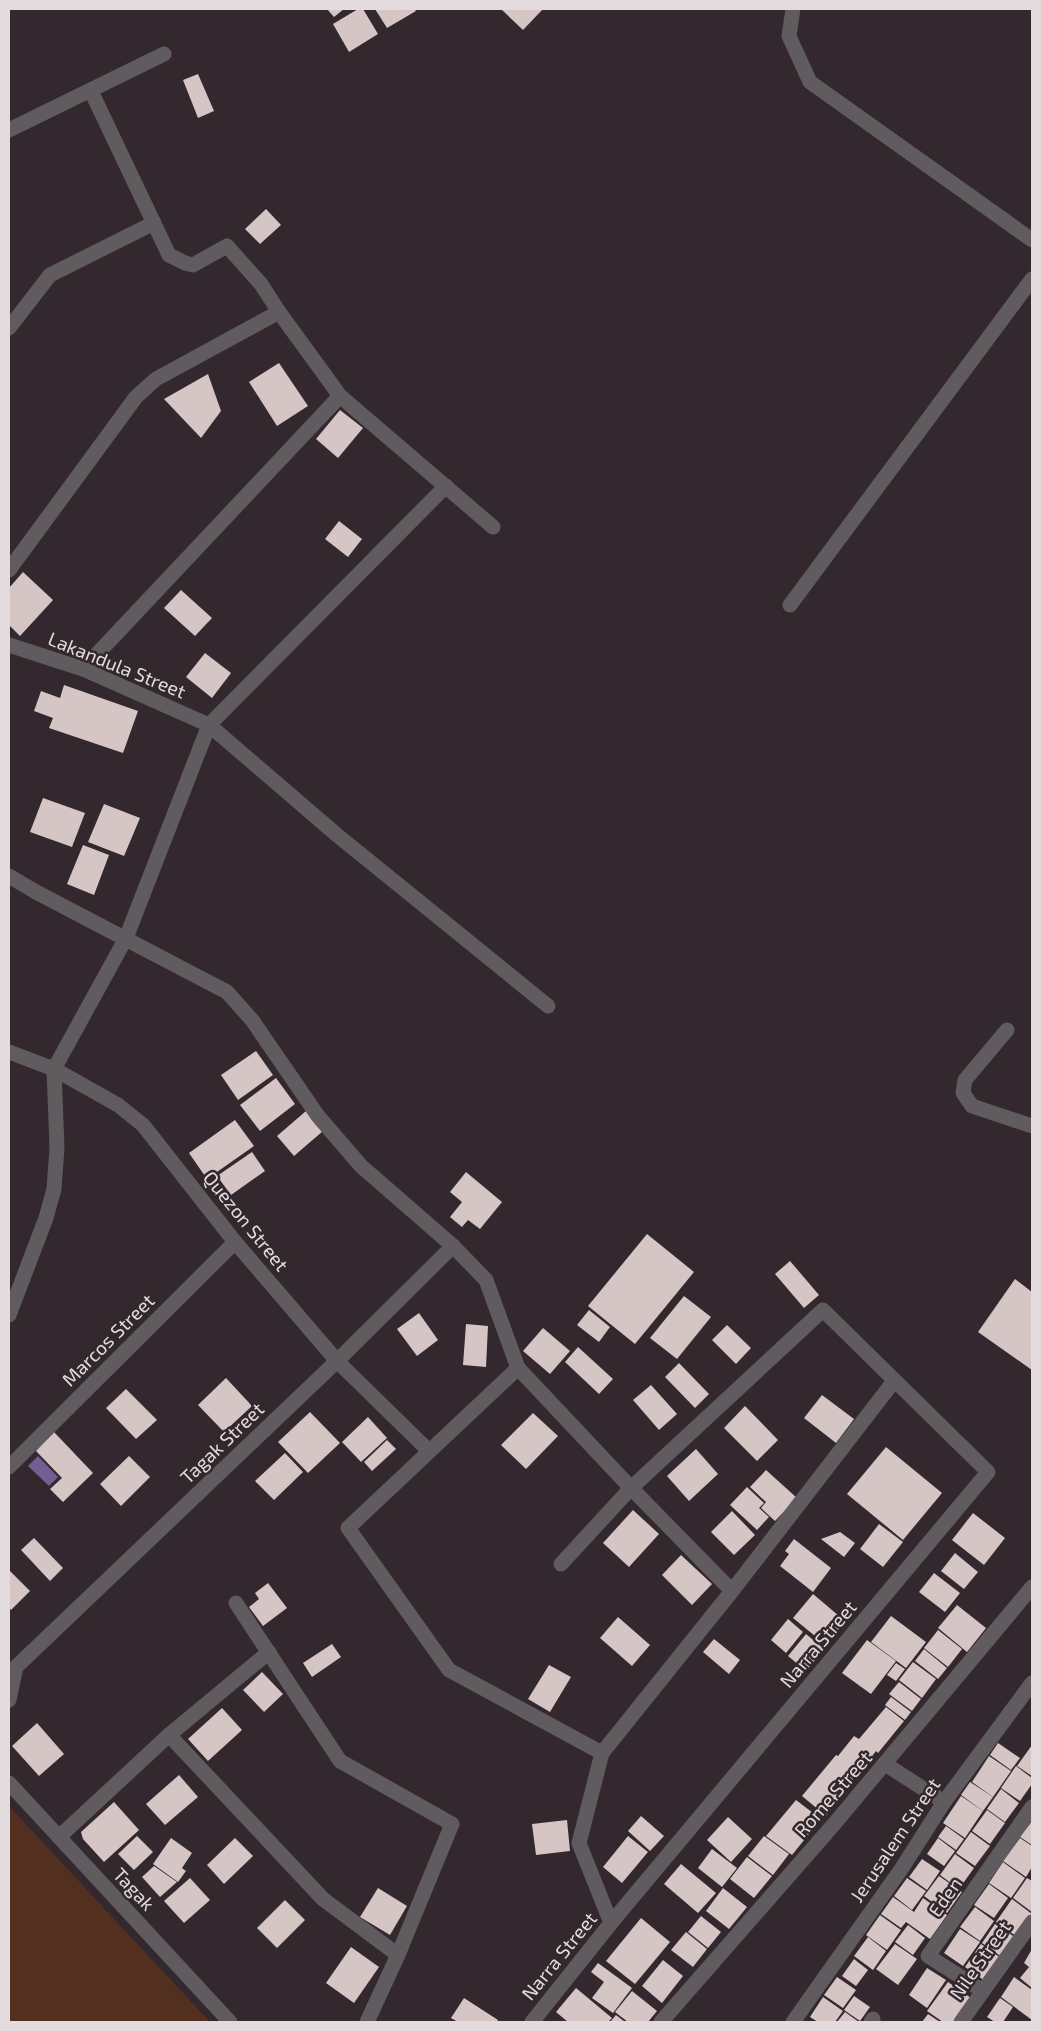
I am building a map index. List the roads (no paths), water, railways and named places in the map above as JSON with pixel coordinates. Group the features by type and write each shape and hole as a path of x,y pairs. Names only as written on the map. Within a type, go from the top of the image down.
{"street":[{"path":"794,9 789,36 810,82 1032,240"},
{"path":"9,130 164,54"},
{"path":"91,91 169,255 193,265 227,246 261,284 340,396 493,527"},
{"path":"9,328 50,275 154,223"},
{"path":"790,605 1032,279"},
{"path":"9,570 136,397 156,379 279,312"},
{"path":"83,668 340,396"},
{"path":"9,1315 46,1218 54,1189 57,1148 54,1069 126,938 209,724 446,486"},
{"name":"Lakandula Street","path":"9,645 83,668 209,724 337,835 548,1006"},
{"path":"9,876 227,992 252,1020 318,1116 361,1166 453,1246 486,1280 518,1368 631,1488 732,1591"},
{"path":"1007,1030 966,1080 963,1093 972,1106 1032,1125"},
{"name":"Quezon Street","path":"9,1052 54,1069 118,1105 143,1125 235,1242 337,1361 428,1451"},
{"name":"Marcos Street","path":"9,1467 235,1242"},
{"name":"Tagak Street","path":"12,1663 337,1361 453,1246"},
{"name":"Narra Street","path":"532,2022 611,1923 988,1472 822,1310 631,1488"},
{"path":"518,1368 348,1528 449,1670 602,1753"},
{"path":"611,1923 580,1843 602,1753 732,1591 894,1380"},
{"path":"561,1564 631,1488"},
{"name":"Rome Street","path":"661,2022 885,1764 1032,1587"},
{"path":"236,1603 340,1761 452,1824 398,1955 367,2022"},
{"path":"59,1837 169,1735 269,1652"},
{"path":"9,1700 12,1663"},
{"name":"Jerusalem Street","path":"793,2022 902,1868 944,1802 1029,1693"},
{"path":"169,1735 323,1899 398,1955"},
{"path":"885,1764 944,1802"},
{"name":"Tagak","path":"9,1783 230,2022"},
{"name":"Eden","path":"983,1991 928,1956 1032,1807"},
{"name":"Nile Street","path":"961,2022 1032,1922"}]}
